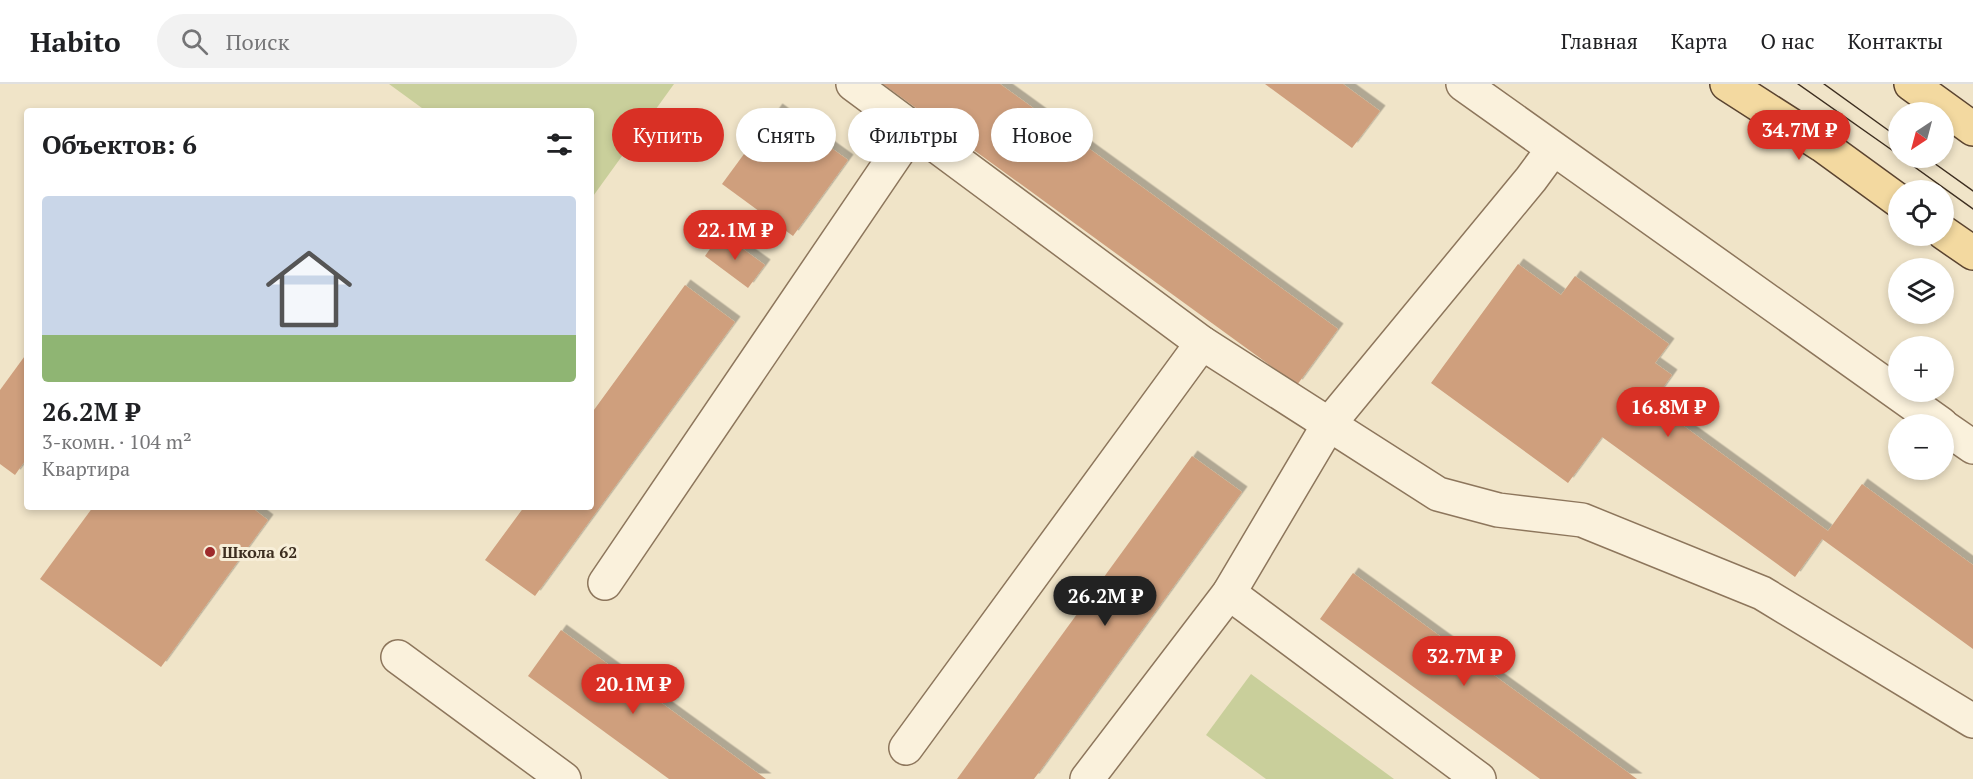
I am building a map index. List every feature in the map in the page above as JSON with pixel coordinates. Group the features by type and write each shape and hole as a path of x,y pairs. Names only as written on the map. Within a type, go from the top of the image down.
{"main road":[{"path":"1911,84 1973,129"},
{"path":"1746,89 1888,193"},
{"path":"1954,240 1973,253"}],"lane":[{"path":"853,84 886,108"},
{"path":"1463,84 1925,414"},
{"path":"1087,779 1229,593 1329,424 1531,179 1553,149"},
{"path":"605,583 891,162"},
{"path":"960,162 1202,343 1438,494 1498,510 1582,520 1762,593 1973,721"},
{"path":"906,748 1202,343"},
{"path":"1954,434 1973,447"},
{"path":"1229,593 1479,779"},
{"path":"398,657 564,779"}],"green space":[{"path":"389,84 674,84 657,108 612,108 612,162 618,162 594,195 594,108 422,108"},
{"path":"1251,674 1394,779 1266,779 1206,735"}],"building":[{"path":"883,84 1000,84 1033,108 991,108 991,162 1093,162 1093,151 1338,329 1297,385 979,154 979,108 916,108"},
{"path":"1265,84 1343,84 1380,111 1352,148"},
{"path":"836,151 848,160 793,236 722,184 738,162 836,162"},
{"path":"721,233 765,265 748,288 705,256"},
{"path":"1518,264 1561,295 1575,276 1669,344 1655,363 1672,375 1652,403 1828,531 1862,484 1973,565 1973,649 1822,539 1795,577 1602,437 1568,483 1431,383"},
{"path":"685,285 735,322 535,596 485,560 522,510 594,510 594,410"},
{"path":"24,357 24,462 15,475 0,464 0,390"},
{"path":"1192,456 1242,492 1034,779 957,779"},
{"path":"91,510 255,510 268,520 161,667 40,579"},
{"path":"1353,573 1637,779 1540,779 1320,619"},
{"path":"561,630 766,779 669,779 528,676"}],"tram line":[{"path":"1798,84 1888,147"},
{"path":"1824,84 1888,130"},
{"path":"1916,168 1973,209"},
{"path":"1941,168 1973,191"}],"place":[{"name":"Школа 62","path":"210,552"}]}
